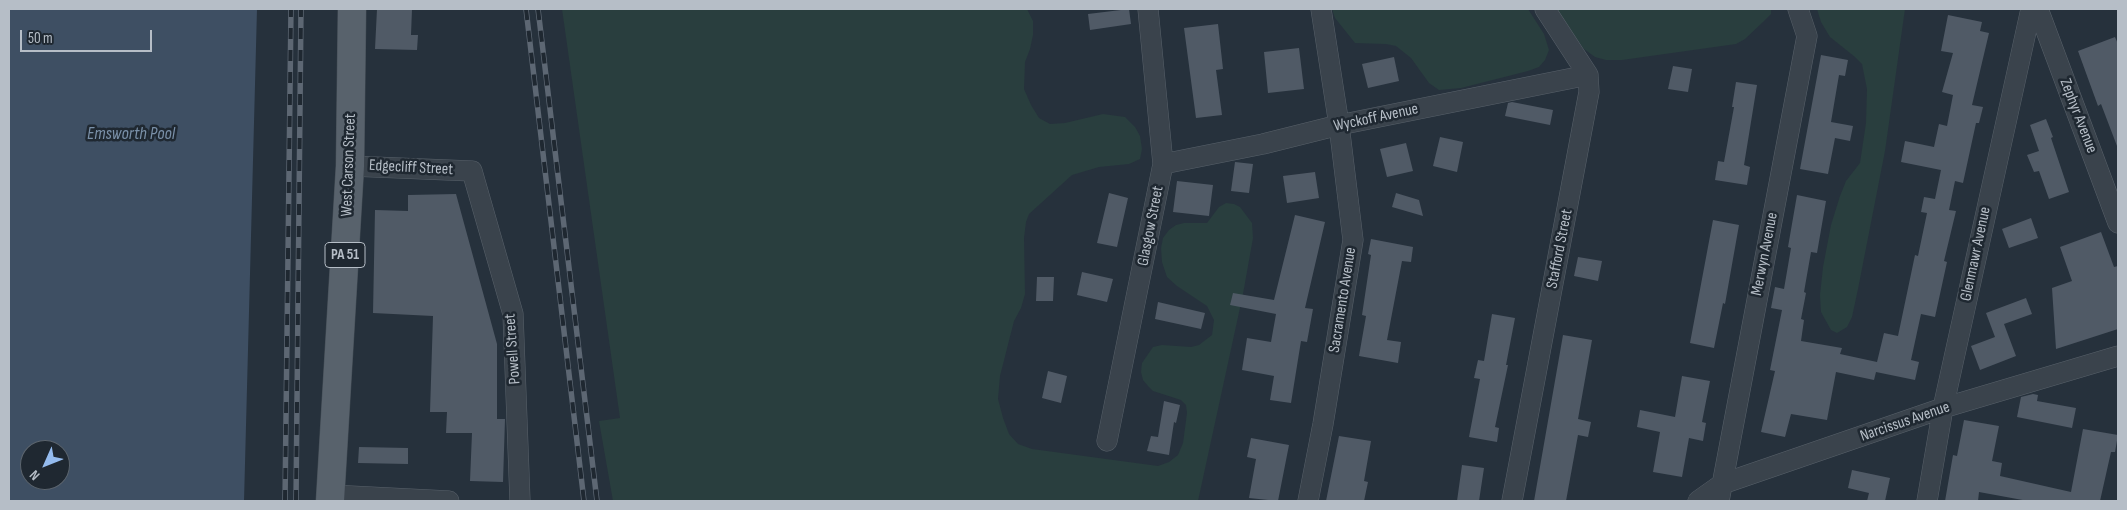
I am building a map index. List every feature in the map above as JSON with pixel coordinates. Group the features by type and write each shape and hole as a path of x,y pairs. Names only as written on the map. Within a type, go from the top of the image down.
{"main road":[{"name":"West Carson Street","path":"330,498 350,166 352,9"}],"street":[{"name":"Glasgow Street","path":"1107,441 1163,164 1148,9"},
{"name":"Sacramento Avenue","path":"1308,501 1353,240 1339,125 1321,9"},
{"path":"1545,9 1558,26 1588,75"},
{"name":"Merwyn Avenue","path":"1720,493 1807,36 1798,9"},
{"name":"Glenmawr Avenue","path":"1927,501 1943,408 2031,9"},
{"name":"Zephyr Avenue","path":"2038,9 2118,223"},
{"name":"Wyckoff Avenue","path":"1163,164 1262,144 1339,125 1588,75"},
{"name":"Stafford Street","path":"1512,501 1589,92 1588,75"},
{"name":"Edgecliff Street","path":"350,166 472,171"},
{"name":"Powell Street","path":"472,171 513,314 520,501"},
{"name":"Narcissus Avenue","path":"1698,501 1943,408 2118,356"},
{"path":"330,498 449,501"}],"green space":[{"path":"562,9 1027,9 1033,21 1033,35 1025,62 1024,89 1039,118 1050,124 1065,123 1103,114 1125,117 1135,127 1140,136 1142,149 1140,159 1129,164 1099,167 1072,175 1029,214 1024,238 1025,294 1021,308 1014,321 1000,376 998,399 1003,418 1009,434 1018,444 1032,449 1158,466 1169,462 1178,455 1183,443 1187,413 1186,405 1181,400 1153,391 1143,380 1141,372 1142,363 1153,347 1162,345 1191,347 1199,345 1212,335 1214,320 1207,306 1167,277 1162,262 1161,248 1163,238 1176,225 1207,223 1219,207 1226,203 1234,204 1240,207 1252,223 1253,238 1243,294 1198,501 613,501 599,421 620,418"},
{"path":"1332,9 1528,9 1544,34 1549,50 1545,60 1539,67 1528,71 1461,88 1439,90 1429,83 1411,58 1396,46 1355,43 1335,18"},
{"path":"1555,9 1771,9 1771,14 1745,39 1736,44 1622,60 1606,60 1595,57 1584,49"},
{"path":"1817,9 1905,9 1885,151 1858,289 1852,317 1847,327 1837,333 1831,330 1821,312 1820,295 1823,267 1831,225 1840,196 1846,181 1860,163 1866,123 1867,89 1862,64 1830,37 1821,22"}],"water":[{"name":"Emsworth Pool","path":"9,9 257,9 244,501 9,501"}],"building":[{"path":"377,9 412,9 411,35 418,35 417,50 375,49"},
{"path":"1129,9 1131,24 1090,30 1088,14"},
{"path":"1948,15 1982,22 1980,31 1989,33 1972,105 1983,107 1979,123 1976,123 1963,183 1955,181 1949,210 1956,211 1944,261 1947,262 1935,317 1921,314 1911,360 1919,362 1915,380 1876,372 1874,380 1836,372 1827,420 1791,414 1785,437 1761,432 1775,371 1770,370 1782,310 1771,308 1775,287 1784,289 1791,248 1788,247 1797,195 1826,201 1817,253 1811,252 1804,292 1806,293 1801,319 1804,320 1801,341 1842,348 1840,354 1877,362 1884,333 1898,336 1915,255 1918,256 1927,213 1921,212 1924,197 1935,199 1941,170 1901,162 1905,141 1934,147 1939,124 1947,126 1953,95 1942,92 1953,53 1941,51"},
{"path":"1218,24 1223,69 1216,70 1222,115 1196,118 1184,28"},
{"path":"2115,37 2118,44 2117,146 2101,104 2098,106 2078,51"},
{"path":"1299,48 1304,89 1268,93 1264,52"},
{"path":"1821,55 1848,60 1845,76 1839,75 1831,122 1853,126 1850,141 1835,138 1828,174 1800,169"},
{"path":"1394,57 1399,81 1368,88 1362,64"},
{"path":"1673,66 1692,69 1688,92 1668,89"},
{"path":"1736,82 1757,85 1744,165 1750,167 1747,185 1715,180 1718,161 1724,162 1734,107 1732,107"},
{"path":"1512,102 1553,110 1550,125 1505,116 1508,103"},
{"path":"2046,119 2069,192 2049,199 2039,171 2034,172 2027,155 2039,151 2030,125"},
{"path":"1440,137 1463,142 1457,172 1433,166"},
{"path":"1406,143 1413,171 1387,177 1380,149"},
{"path":"1235,162 1253,164 1249,193 1231,191"},
{"path":"1315,172 1319,198 1287,203 1283,176"},
{"path":"1177,181 1213,185 1209,216 1173,212"},
{"path":"1109,193 1128,198 1117,247 1097,243"},
{"path":"1396,193 1419,200 1423,216 1392,207"},
{"path":"456,194 497,344 497,419 505,419 503,482 470,481 472,433 446,433 447,412 430,412 433,316 373,313 375,210 408,211 408,195"},
{"path":"1295,215 1325,222 1305,308 1313,309 1307,342 1301,341 1291,403 1270,400 1274,376 1242,370 1247,338 1271,342 1276,314 1230,305 1233,293 1274,300"},
{"path":"2031,218 2038,238 2009,248 2002,229"},
{"path":"1713,220 1739,225 1725,304 1723,303 1714,348 1690,343"},
{"path":"2101,232 2114,267 2118,266 2118,329 2056,349 2052,288 2072,281 2060,247"},
{"path":"1371,239 1413,247 1411,262 1402,261 1387,340 1401,342 1398,363 1359,356 1366,316 1362,315 1371,255 1368,254"},
{"path":"1578,257 1602,261 1598,281 1574,276"},
{"path":"1082,272 1113,279 1107,302 1077,295"},
{"path":"1037,277 1054,277 1053,301 1036,301"},
{"path":"2026,298 2032,314 2004,324 2016,356 1980,370 1971,346 1995,337 1986,313"},
{"path":"1158,302 1205,313 1201,329 1155,319"},
{"path":"1492,314 1515,318 1506,365 1508,365 1495,427 1499,428 1497,442 1469,437 1480,379 1474,378 1478,360 1484,361"},
{"path":"1563,335 1592,340 1578,419 1591,422 1588,437 1578,435 1566,501 1534,501"},
{"path":"1048,371 1067,376 1061,403 1042,398"},
{"path":"1682,376 1710,381 1702,422 1706,423 1703,441 1689,438 1682,477 1653,472 1660,432 1637,427 1640,410 1675,417"},
{"path":"2033,394 2038,395 2037,401 2076,408 2072,428 2017,417 2021,397"},
{"path":"1164,401 1180,405 1176,423 1174,422 1169,455 1147,451 1151,436 1158,437"},
{"path":"1964,420 1999,426 1992,461 2002,463 2000,476 2071,492 2083,429 2118,435 2115,452 2111,452 2100,501 2028,501 1979,492 1978,501 1945,501 1953,455 1957,456"},
{"path":"1339,436 1371,441 1364,481 1368,482 1364,501 1326,501"},
{"path":"1251,438 1289,445 1278,501 1249,498 1256,459 1247,457"},
{"path":"359,447 408,448 408,464 358,463"},
{"path":"1462,465 1484,468 1479,501 1457,501"},
{"path":"1852,470 1890,478 1885,501 1867,501 1869,493 1848,488"}],"railway":[{"path":"285,501 291,9"},
{"path":"296,501 301,9"},
{"path":"526,9 584,501"},
{"path":"538,9 597,501"}]}
